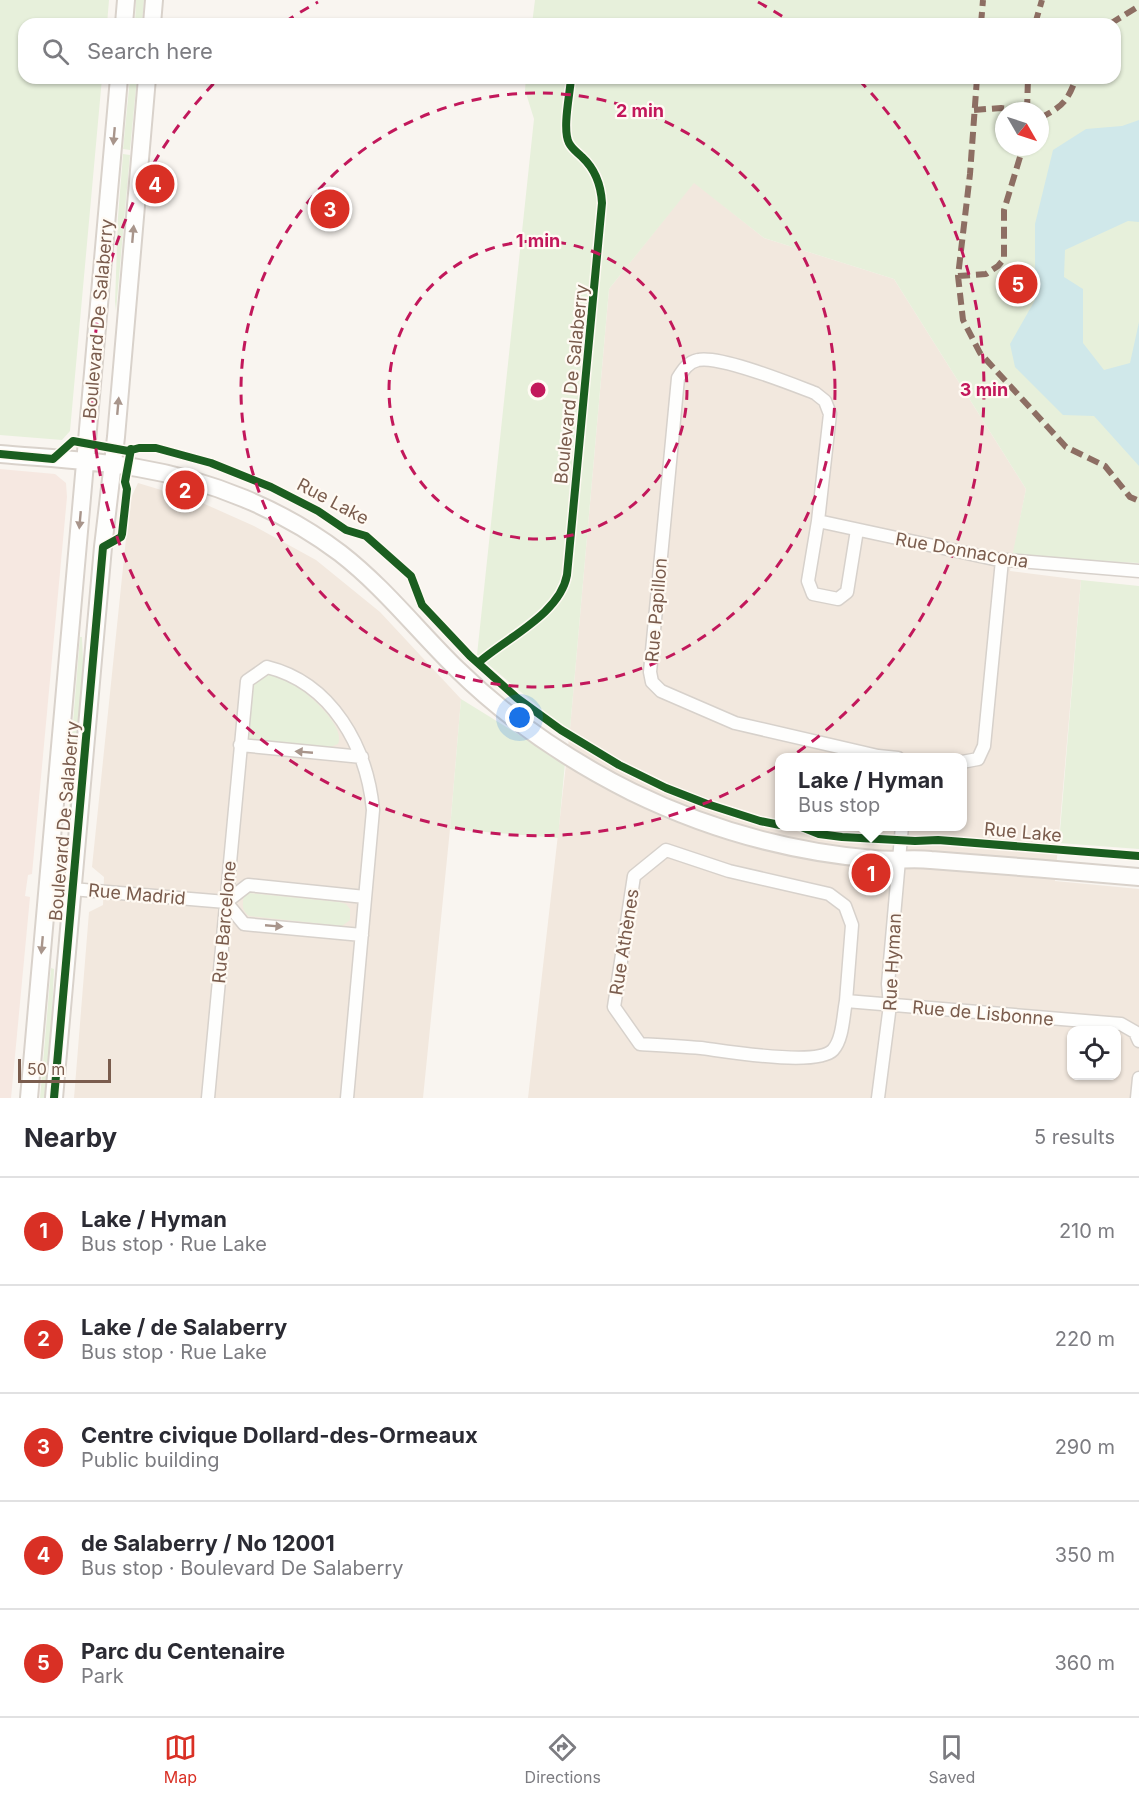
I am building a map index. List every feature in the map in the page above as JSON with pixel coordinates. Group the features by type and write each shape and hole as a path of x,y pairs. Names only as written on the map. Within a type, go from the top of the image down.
{"street":[{"path":"124,18 126,0"},
{"path":"152,18 154,0"},
{"name":"Boulevard De Salaberry","path":"29,1098 118,84"},
{"name":"Boulevard De Salaberry","path":"54,1098 146,84"},
{"name":"Rue Papillon","path":"818,521 830,414 825,401 815,393 715,359 697,360 686,367 678,378 650,672 652,682 661,691 735,723 865,753"},
{"name":"Rue Lake","path":"0,454 112,464 164,473 222,490 278,515 320,539 350,561 375,583 456,667 502,709 556,748 630,791 691,817 758,839 819,852 878,860 920,859 1139,876"},
{"path":"818,521 808,581 813,594 838,599 847,592 857,530"},
{"name":"Rue Donnacona","path":"818,521 1002,560 1139,571"},
{"path":"967,761 978,759 984,746 1002,560"},
{"name":"Rue Barcelone","path":"208,1098 247,681 267,667 280,670 307,684 330,705 346,725 362,757 371,788 373,810 347,1098"},
{"path":"240,746 362,757"},
{"name":"Rue Hyman","path":"879,1098 890,1005 888,984 902,831"},
{"name":"Rue Athènes","path":"666,850 729,871 829,894 845,906 852,925 846,1001 838,1042 832,1052 820,1056 774,1058 698,1048 640,1044 614,1008 634,876 666,850"},
{"path":"362,935 244,924 226,902 248,885 365,897"},
{"name":"Rue Madrid","path":"48,887 226,902"},
{"path":"846,1001 890,1005"},
{"name":"Rue de Lisbonne","path":"890,1005 1121,1024 1135,1032 1139,1041"},
{"path":"1137,1098 1139,1078"}],"shaded area":[{"path":"694,182 764,238 894,279 1026,489 1010,571 1081,580 1055,881 1139,889 1139,1098 528,1098 570,729 609,289"},
{"path":"0,469 55,474 66,483 67,497 32,874 28,875 25,896 30,897 11,1098 0,1098"},
{"path":"138,483 198,501 254,526 316,560 380,612 461,699 423,1098 74,1098 89,912 103,905 104,877 92,867 130,500"}],"green space":[{"path":"0,0 109,0 108,18 18,18 18,84 101,84 70,431 62,440 0,435"},
{"path":"136,0 144,0 142,18 135,18"},
{"path":"535,0 1139,0 1139,563 1012,557 1026,489 894,279 764,238 694,183 609,289 570,729 559,724 477,655 534,119 525,90 526,84 1121,84 1121,18 533,18"},
{"path":"129,84 136,84 130,150 123,149"},
{"path":"123,154 130,155 116,311 118,217"},
{"path":"1081,580 1139,586 1139,849 1059,843"},
{"path":"80,637 82,637 84,683 70,836 68,836 72,734"},
{"path":"270,674 293,684 318,704 337,729 338,744 325,749 254,742 249,738 252,688 255,682"},
{"path":"461,699 565,763 558,838 450,829"},
{"path":"249,893 339,902 346,904 350,909 350,920 342,926 249,916 243,905 244,896"},
{"path":"51,968 54,969 50,1065 47,1098 40,1098"}],"water":[{"path":"1139,120 1139,222 1128,221 1065,250 1064,277 1083,289 1083,343 1104,370 1130,363 1139,322 1139,466 1094,416 1063,415 1015,367 1010,344 1035,300 1035,224 1053,150 1086,129 1122,126"}],"marked path":[{"path":"982,18 983,0"},
{"path":"1037,18 1042,0"},
{"path":"1120,18 1139,6"},
{"path":"977,84 970,174 958,276 963,320 980,353 1066,447 1105,466 1130,497 1139,501"},
{"path":"1027,102 1028,84"},
{"path":"1049,113 1063,103 1073,84"},
{"path":"974,110 995,108"},
{"path":"958,276 986,274 1004,259 1004,210 1020,156"}],"cycle path":[{"path":"478,663 543,613 554,602 567,575 602,203 599,184 594,172 572,147 567,137 566,120 570,84"},
{"path":"0,454 53,459 73,441 128,451 139,448 156,448 211,463 271,487 318,511 346,530 366,536 411,576 422,605 470,656 517,698 561,730 619,765 666,788 707,804 775,824"},
{"path":"54,1098 103,547 121,537 122,534 127,489 125,482 131,449"},
{"path":"812,831 842,837 938,840 1139,856"}],"place":[{"name":"de Salaberry / No 12001","path":"155,184"},
{"name":"Centre civique Dollard-des-Ormeaux","path":"330,209"},
{"name":"Parc du Centenaire","path":"1018,284"},
{"name":"Lake / de Salaberry","path":"185,490"},
{"name":"Lake / Hyman","path":"871,873"}]}
